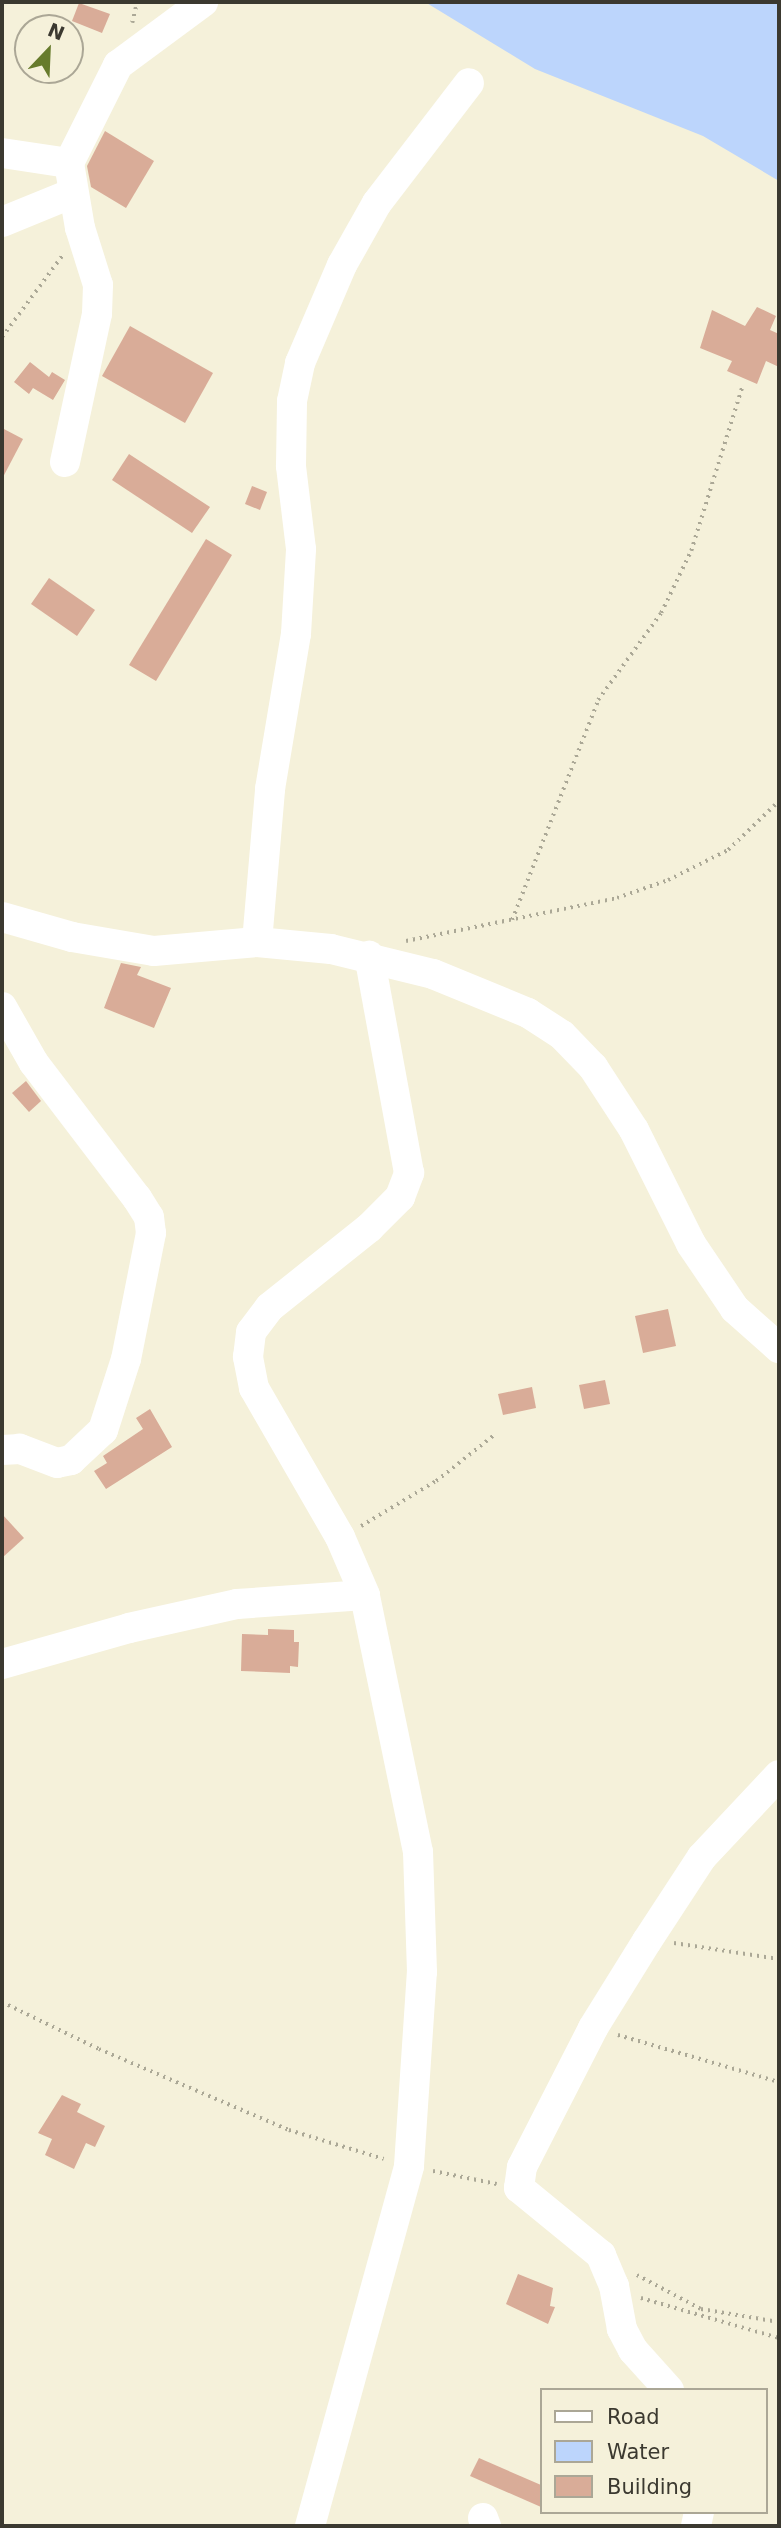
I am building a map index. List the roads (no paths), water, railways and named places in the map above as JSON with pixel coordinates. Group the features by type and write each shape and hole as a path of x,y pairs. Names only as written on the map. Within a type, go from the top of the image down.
{"street":[{"path":"65,461 97,314 97,285 80,228 69,163 118,65 203,2"},
{"path":"257,942 270,789 296,634 301,549 291,466 292,401 300,363 332,285 377,203 469,83"},
{"path":"2,153 69,163"},
{"path":"2,222 73,193"},
{"path":"2,917 72,937 154,951 257,942 369,956 482,991 562,1035 593,1067 634,1130 691,1244 735,1309 779,1348"},
{"path":"310,2526 409,2166 422,1972 418,1852 365,1595 340,1536 254,1388 248,1357 251,1332 270,1307 369,1228 400,1197 409,1173 369,956"},
{"path":"2,1007 34,1063 137,1198 149,1217 151,1233 126,1359 103,1430 71,1460 57,1463 20,1449 2,1450"},
{"path":"2,1664 129,1628 237,1604 365,1595"},
{"path":"667,2388 627,2340 614,2286 601,2255 519,2188 531,2145 593,2028 647,1941 702,1857 779,1775"}],"water":[{"path":"425,2 779,2 779,181 703,136 535,69"}]}
